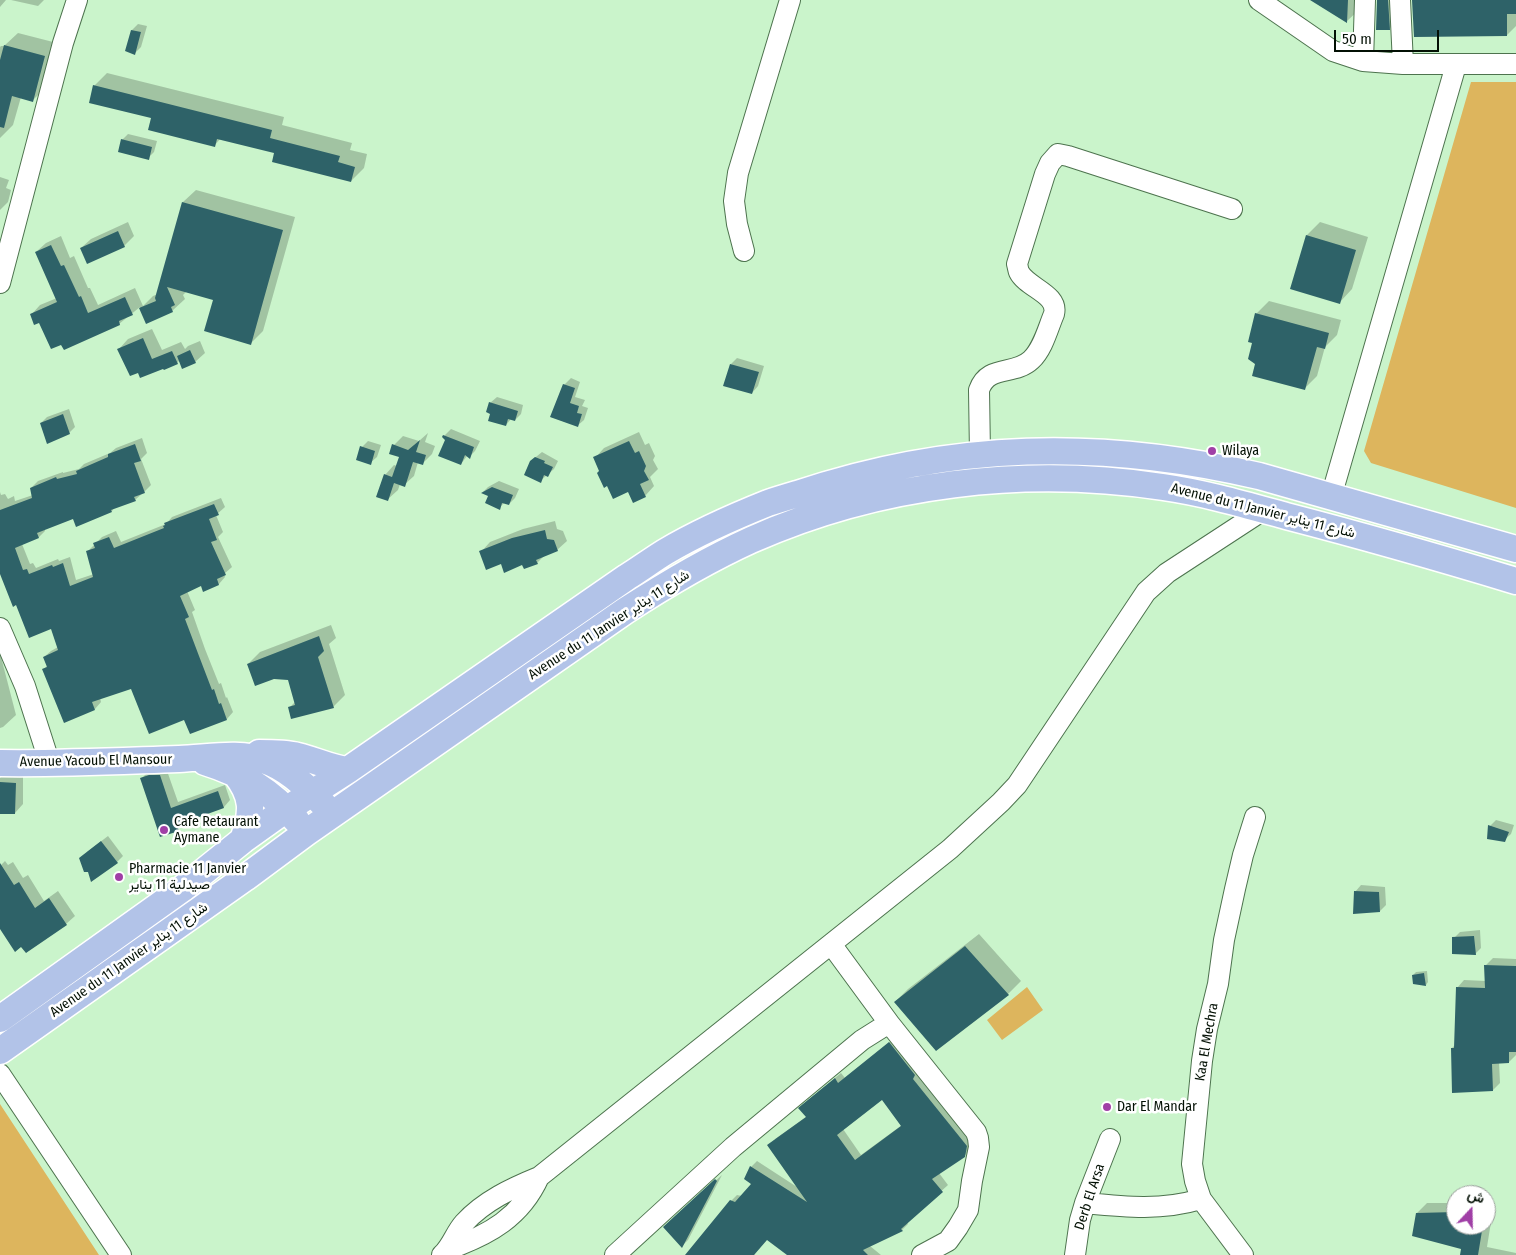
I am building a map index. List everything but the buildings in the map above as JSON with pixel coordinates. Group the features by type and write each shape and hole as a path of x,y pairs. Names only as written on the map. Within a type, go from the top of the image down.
{"main road":[{"name":"Avenue du 11 Janvier شارع 11 يناير","path":"0,1019 182,889 243,840 287,809 348,770 666,551 718,524 770,502 840,480 896,467 980,454 1068,450 1143,455 1222,467 1259,476 1516,549"},
{"name":"Avenue du 11 Janvier شارع 11 يناير","path":"0,1051 245,878 306,832 625,611 704,563 738,546 779,528 826,512 891,495 950,485 1053,478 1107,480 1163,487 1222,498 1352,532 1516,581"},
{"path":"243,840 249,818 250,802 237,764 260,753 290,754 333,768 348,770"},
{"name":"Avenue Yacoub El Mansour","path":"0,763 50,764 192,759 222,768 257,758 269,762 289,774 312,793 332,814"},
{"name":"Avenue Yacoub El Mansour","path":"237,764 257,785 287,809 306,832"}],"street":[{"path":"0,283 63,42 76,0"},
{"path":"744,251 737,224 734,201 738,173 790,0"},
{"path":"1259,0 1333,51 1363,62 1516,64"},
{"path":"1363,62 1366,0"},
{"path":"1400,0 1403,64"},
{"path":"1331,496 1456,64"},
{"path":"980,454 979,390 981,384 989,375 1019,368 1032,359 1039,349 1054,314 1055,309 1052,301 1025,280 1019,273 1017,264 1045,174 1050,162 1058,154 1232,209"},
{"path":"446,1252 474,1240 506,1221 532,1193 539,1177 950,849 1017,785 1150,588 1167,573 1265,509"},
{"path":"0,628 25,686 50,764"},
{"name":"Kaa El Mechra","path":"1242,1255 1201,1198 1192,1164 1207,1028 1218,984 1234,889 1255,817"},
{"path":"831,944 889,1023 976,1132 978,1138 979,1147 968,1210 948,1241 922,1255"},
{"path":"615,1255 734,1147 862,1040 889,1023"},
{"path":"0,1074 121,1255"},
{"name":"Derb El Arsa","path":"1075,1255 1080,1220 1110,1139"},
{"path":"1085,1204 1153,1208 1185,1203 1201,1198"}],"shaded area":[{"path":"1471,82 1516,82 1516,508 1371,463 1364,451"},
{"path":"1027,987 1043,1010 1002,1040 987,1020"},
{"path":"0,1104 99,1255 0,1255"}],"place":[{"name":"Wilaya","path":"1212,451"},
{"name":"Cafe Retaurant Aymane","path":"164,830"},
{"name":"Pharmacie 11 Janvier صيدلية 11 يناير","path":"119,877"},
{"name":"Dar El Mandar","path":"1107,1107"}]}
